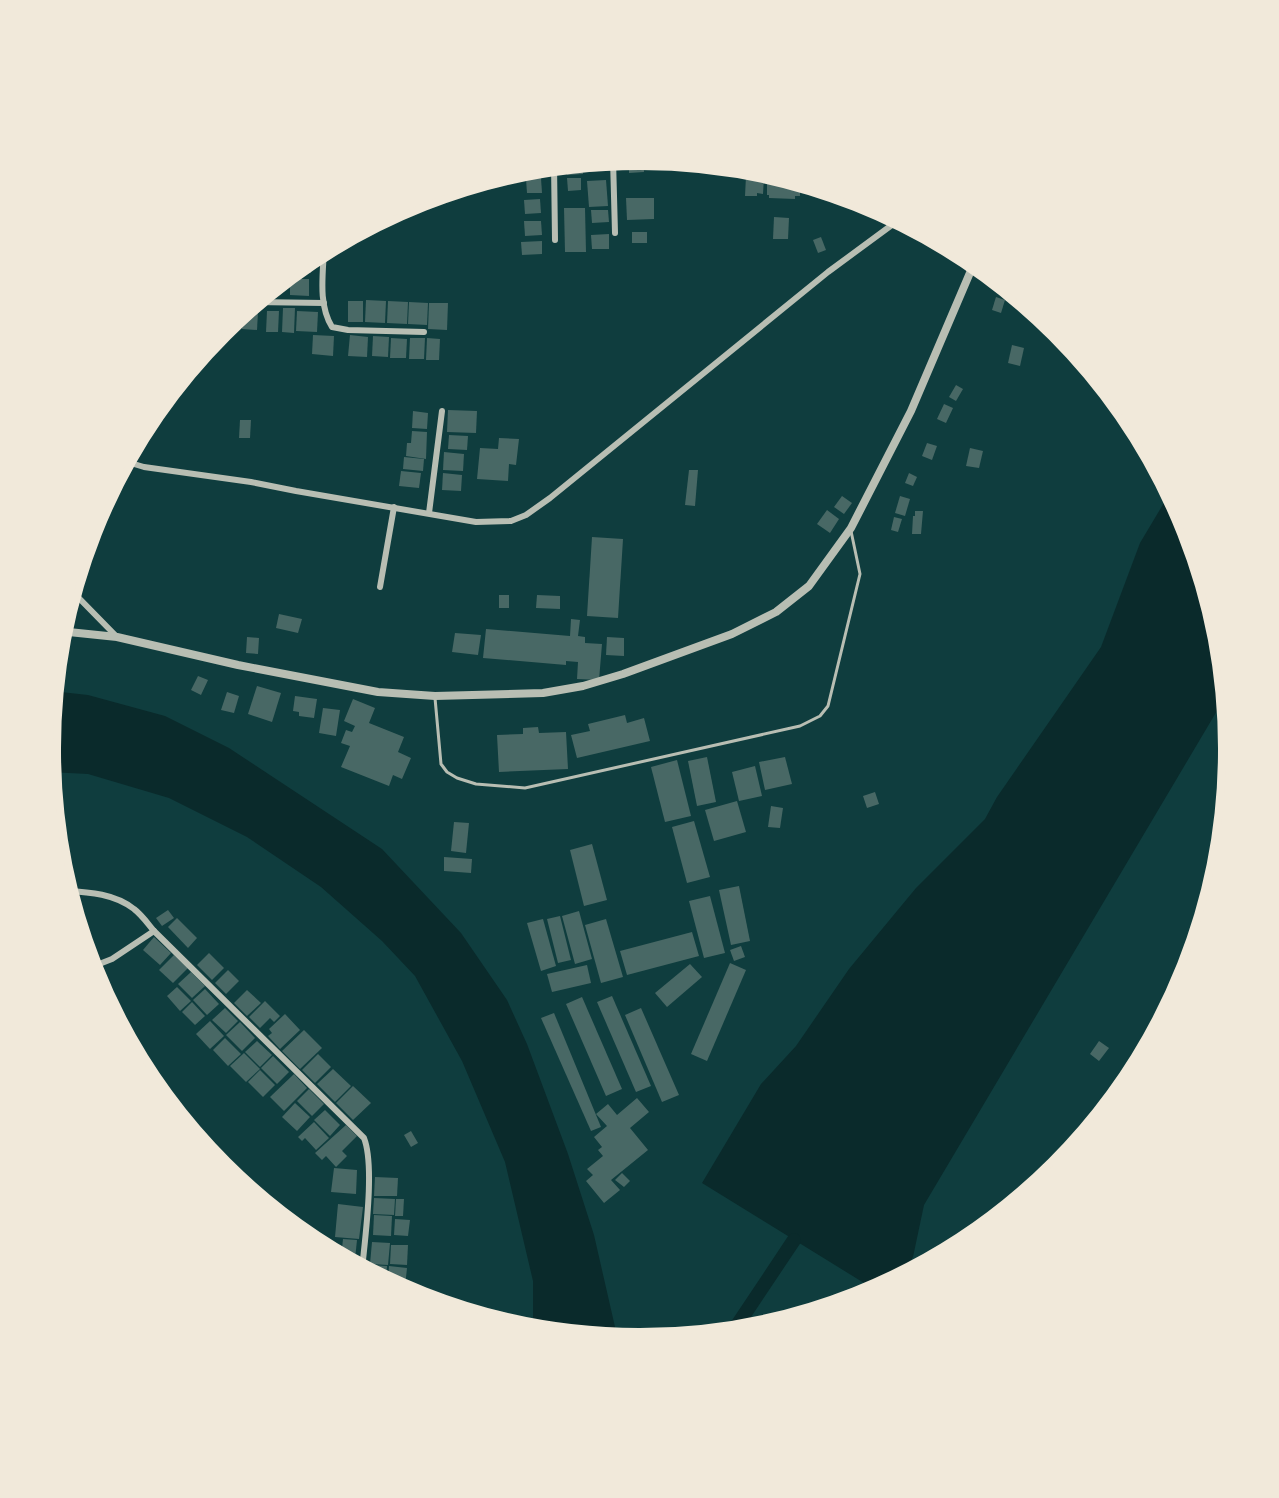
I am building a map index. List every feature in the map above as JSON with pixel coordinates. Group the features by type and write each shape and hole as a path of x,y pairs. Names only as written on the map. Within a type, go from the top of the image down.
{"street":[{"path":"613,167 615,233"},
{"path":"554,173 555,240"},
{"path":"132,463 476,522 500,522 526,515 828,272 892,225"},
{"path":"324,260 324,303 327,320 332,327 424,332"},
{"path":"69,632 117,637 238,665 378,692 435,696 543,693 583,686 623,674 732,634 776,612 809,586 851,528 911,411 971,271"},
{"path":"266,302 324,303"},
{"path":"429,513 442,411"},
{"path":"380,587 394,507"},
{"path":"77,597 117,637"},
{"path":"75,891 90,892 117,899 135,910 364,1138 368,1150 368,1196 363,1261"},
{"path":"98,965 112,959 154,930"}],"lane":[{"path":"435,696 441,764 447,772 457,778 476,784 536,786 800,726 820,716 828,706 860,574 851,528"}],"water":[{"path":"1166,500 1178,526 1202,598 1211,635 1220,705 924,1205 913,1257 908,1265 867,1285 702,1183 761,1084 796,1046 849,969 916,888 985,819 997,797 1101,647 1140,543"},
{"path":"60,692 88,695 165,716 229,748 382,849 461,933 507,1000 527,1044 568,1154 594,1235 616,1331 563,1327 533,1321 533,1281 505,1162 462,1061 415,976 382,941 321,887 247,837 169,798 88,774 58,772"}],"building":[{"path":"644,166 644,172 629,173 629,167"},
{"path":"607,168 607,170 590,172 589,169"},
{"path":"583,169 583,174 567,175 567,171"},
{"path":"746,177 764,180 763,194 745,196"},
{"path":"541,178 542,193 527,193 526,179"},
{"path":"567,178 581,178 581,190 568,191"},
{"path":"606,180 608,206 589,207 587,181"},
{"path":"767,181 800,189 800,196 795,196 795,199 769,198"},
{"path":"626,198 654,198 654,219 627,220"},
{"path":"540,199 541,213 525,214 524,200"},
{"path":"564,208 585,208 586,252 565,252"},
{"path":"591,210 608,210 609,222 592,223"},
{"path":"774,217 789,218 788,239 773,239"},
{"path":"524,221 541,221 542,235 525,236"},
{"path":"632,232 647,232 647,243 632,243"},
{"path":"609,234 609,249 592,249 591,235"},
{"path":"821,237 826,250 818,253 813,240"},
{"path":"542,241 542,254 522,255 521,242"},
{"path":"296,279 309,279 309,296 290,295 290,283"},
{"path":"996,297 1005,300 1001,313 992,310"},
{"path":"366,300 386,301 385,323 365,322"},
{"path":"348,301 363,301 363,322 348,322"},
{"path":"388,301 408,302 407,324 387,323"},
{"path":"409,302 428,303 427,325 408,324"},
{"path":"429,303 448,303 447,330 428,329"},
{"path":"283,308 295,308 294,333 282,332"},
{"path":"267,311 279,311 278,332 266,332"},
{"path":"297,311 318,312 317,332 296,331"},
{"path":"254,312 258,312 257,330 242,329 242,323"},
{"path":"313,335 334,336 333,356 312,354"},
{"path":"350,335 368,337 367,357 348,356"},
{"path":"373,336 389,337 388,357 372,356"},
{"path":"391,338 407,339 406,358 390,358"},
{"path":"410,338 425,338 424,359 409,359"},
{"path":"427,338 440,339 439,360 426,360"},
{"path":"1012,345 1024,348 1020,366 1008,363"},
{"path":"956,385 963,389 956,401 949,397"},
{"path":"944,404 953,408 946,423 937,419"},
{"path":"448,410 477,411 476,433 447,432"},
{"path":"413,411 428,413 427,429 412,428"},
{"path":"240,420 251,420 250,438 239,438"},
{"path":"412,431 427,432 426,459 406,456 407,443 411,443"},
{"path":"449,435 468,436 467,450 448,449"},
{"path":"499,438 519,439 516,465 509,464 508,481 477,479 480,448 498,449"},
{"path":"927,443 937,446 932,460 922,456"},
{"path":"970,448 983,451 979,468 966,466"},
{"path":"444,452 464,454 463,471 443,470"},
{"path":"404,457 424,459 423,471 403,469"},
{"path":"689,470 698,470 695,506 685,505"},
{"path":"401,471 421,473 419,488 399,486"},
{"path":"443,473 462,475 461,491 442,490"},
{"path":"909,473 917,477 913,486 905,483"},
{"path":"842,496 852,503 844,514 834,507"},
{"path":"900,496 910,499 905,516 895,513"},
{"path":"827,510 839,519 830,533 817,524"},
{"path":"915,511 923,511 921,534 912,534"},
{"path":"894,517 902,519 898,532 891,530"},
{"path":"592,537 623,539 618,618 587,616"},
{"path":"499,595 509,595 509,608 499,608"},
{"path":"537,595 560,596 560,609 536,608"},
{"path":"279,614 302,619 298,633 276,628"},
{"path":"571,619 580,620 578,636 585,637 585,643 602,644 599,680 577,679 578,662 566,661 566,665 483,658 486,629 570,636"},
{"path":"455,633 481,635 478,655 452,652"},
{"path":"247,637 259,638 258,654 246,653"},
{"path":"607,637 624,638 624,656 606,655"},
{"path":"198,676 208,680 201,695 191,690"},
{"path":"257,686 281,693 272,722 248,714"},
{"path":"227,692 239,696 234,713 221,710"},
{"path":"295,696 317,699 314,718 299,716 299,712 293,711"},
{"path":"353,699 375,708 369,723 404,737 398,752 411,758 402,779 393,775 389,786 341,767 350,746 341,743 346,730 352,732 355,726 344,721"},
{"path":"323,708 340,710 336,736 319,733"},
{"path":"625,715 627,723 644,718 650,741 577,758 571,735 590,731 588,724"},
{"path":"538,727 539,733 566,732 568,769 499,772 497,735 523,734 523,728"},
{"path":"707,757 716,802 697,806 688,761"},
{"path":"785,757 792,784 765,790 759,762"},
{"path":"677,760 691,816 665,822 651,767"},
{"path":"755,766 762,796 739,801 732,772"},
{"path":"875,792 879,804 867,808 863,796"},
{"path":"737,801 746,832 714,841 705,810"},
{"path":"771,806 783,808 780,828 768,827"},
{"path":"694,821 710,877 687,883 672,827"},
{"path":"454,822 469,823 466,853 451,851"},
{"path":"592,844 607,900 584,906 570,850"},
{"path":"444,857 472,859 471,873 444,871"},
{"path":"739,886 750,941 731,945 719,890"},
{"path":"710,896 725,953 704,958 689,901"},
{"path":"168,910 174,918 162,926 156,918"},
{"path":"579,911 592,959 575,964 562,916"},
{"path":"560,916 571,960 558,963 547,919"},
{"path":"177,918 197,938 188,948 168,927"},
{"path":"543,919 556,966 541,971 527,923"},
{"path":"606,919 623,977 601,983 585,925"},
{"path":"692,932 699,956 627,975 620,951"},
{"path":"154,937 171,953 160,965 143,950"},
{"path":"741,946 745,957 734,961 730,950"},
{"path":"209,953 224,968 212,980 197,965"},
{"path":"174,955 188,968 173,983 159,970"},
{"path":"730,963 746,970 707,1061 691,1054"},
{"path":"690,964 702,977 667,1007 655,993"},
{"path":"587,965 591,983 552,992 547,974"},
{"path":"228,970 239,981 226,994 215,983"},
{"path":"191,972 205,986 192,998 178,984"},
{"path":"177,987 191,1001 180,1011 167,996"},
{"path":"205,989 219,1004 207,1015 193,1000"},
{"path":"247,990 261,1003 247,1016 234,1003"},
{"path":"612,996 651,1086 636,1092 597,1002"},
{"path":"582,997 622,1089 606,1096 566,1004"},
{"path":"265,1001 280,1016 274,1022 270,1018 260,1028 249,1017"},
{"path":"192,1002 205,1016 195,1025 182,1012"},
{"path":"225,1008 238,1021 226,1033 212,1020"},
{"path":"641,1008 679,1095 662,1102 625,1015"},
{"path":"554,1013 601,1127 591,1131 541,1018"},
{"path":"285,1014 300,1030 280,1049 268,1036 272,1033 269,1029"},
{"path":"210,1021 224,1036 210,1049 196,1034"},
{"path":"240,1022 255,1038 242,1051 226,1035"},
{"path":"304,1030 322,1048 300,1069 282,1051"},
{"path":"225,1038 241,1054 228,1066 213,1050"},
{"path":"257,1041 272,1055 260,1067 245,1052"},
{"path":"1099,1041 1109,1048 1099,1061 1090,1054"},
{"path":"244,1053 260,1069 246,1082 230,1066"},
{"path":"318,1054 331,1067 315,1083 302,1070"},
{"path":"273,1056 289,1072 277,1084 261,1068"},
{"path":"333,1069 351,1086 335,1102 317,1084"},
{"path":"260,1070 275,1085 263,1097 248,1082"},
{"path":"294,1074 307,1088 284,1111 270,1097"},
{"path":"353,1086 371,1103 353,1120 336,1103"},
{"path":"309,1089 324,1104 312,1116 297,1101"},
{"path":"637,1098 649,1112 630,1128 648,1150 611,1180 620,1190 604,1203 586,1181 593,1175 587,1169 603,1156 598,1150 602,1147 594,1137 607,1126 596,1114 608,1104 617,1115"},
{"path":"295,1103 310,1117 297,1131 282,1117"},
{"path":"325,1110 340,1125 330,1136 314,1120"},
{"path":"314,1122 329,1138 316,1150 305,1138 302,1141 298,1137"},
{"path":"346,1125 357,1136 342,1151 347,1156 336,1167 326,1156 322,1160 315,1153"},
{"path":"411,1131 418,1143 411,1147 404,1135"},
{"path":"334,1168 357,1170 356,1194 331,1192"},
{"path":"622,1173 630,1181 624,1187 615,1180"},
{"path":"375,1177 398,1178 397,1196 374,1196"},
{"path":"374,1198 395,1199 394,1215 373,1214"},
{"path":"396,1199 404,1199 403,1216 395,1216"},
{"path":"338,1204 363,1207 359,1239 335,1237"},
{"path":"374,1215 392,1216 391,1236 373,1235"},
{"path":"395,1219 410,1220 408,1236 394,1235"},
{"path":"343,1239 357,1240 355,1257 342,1249"},
{"path":"372,1242 390,1243 388,1265 370,1264"},
{"path":"391,1245 408,1245 407,1265 390,1264"},
{"path":"371,1265 387,1266 387,1273"},
{"path":"389,1266 407,1268 406,1282 389,1274"}],"waterway":[{"path":"739,1323 794,1240"}]}
